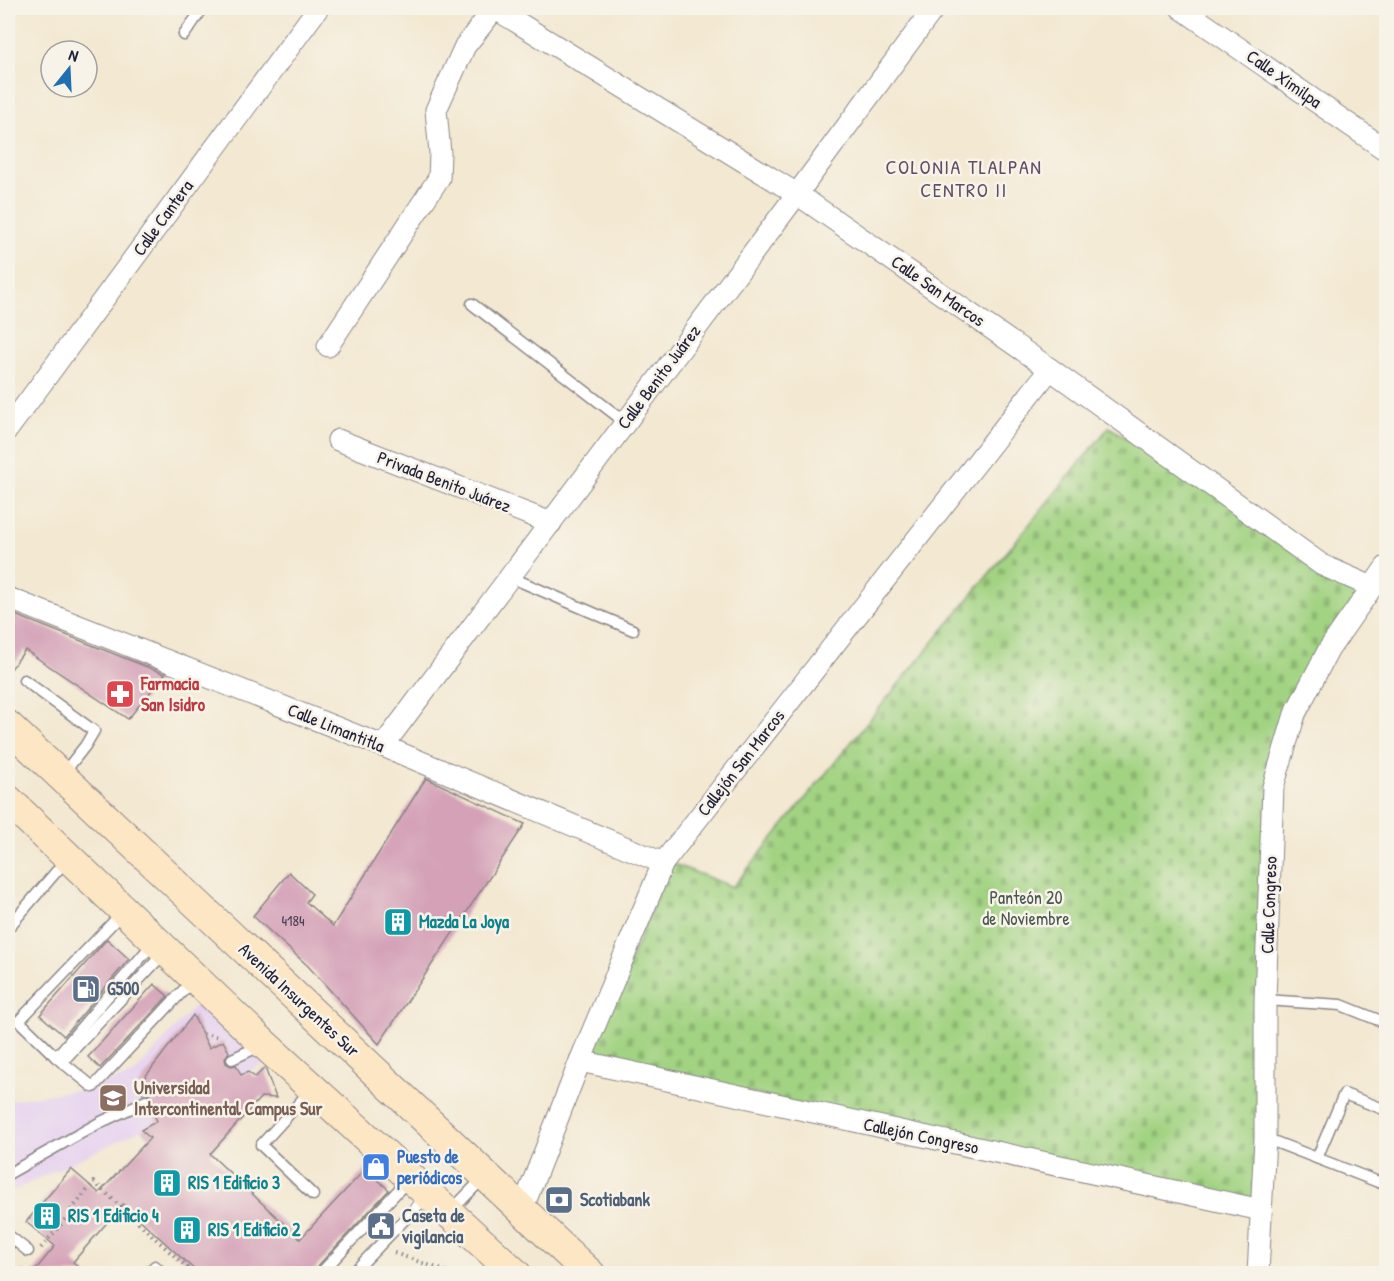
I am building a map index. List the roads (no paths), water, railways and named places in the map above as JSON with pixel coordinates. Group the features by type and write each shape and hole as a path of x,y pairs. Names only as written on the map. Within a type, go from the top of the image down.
{"main road":[{"name":"Avenida Insurgentes Sur","path":"8,726 590,1274"},
{"path":"8,800 264,1044 430,1194 502,1265"}],"street":[{"name":"Calle Cantera","path":"8,429 318,8"},
{"name":"Calle Benito Juárez","path":"383,747 934,8"},
{"name":"Calle Ximilpa","path":"1181,8 1386,150"},
{"name":"Calle San Marcos","path":"505,10 797,194 1050,369 1322,565 1379,590"},
{"path":"328,346 439,178 440,153 436,110 465,46 505,10"},
{"name":"Callejón San Marcos","path":"522,1210 580,1061 663,863 1050,369"},
{"name":"Privada Benito Juárez","path":"338,440 551,523"},
{"name":"Calle Congreso","path":"1258,1274 1265,1138 1265,1000 1273,787 1295,714 1329,649 1379,590 1386,567"},
{"name":"Calle Limantitla","path":"8,598 383,747 663,863"},
{"name":"Callejón Congreso","path":"580,1061 1261,1210"}],"lane":[{"path":"184,34 204,8"},
{"path":"472,304 625,422"},
{"path":"510,577 633,630"},
{"path":"24,680 94,731 62,777"},
{"path":"8,928 69,857"},
{"path":"124,910 19,1020 59,1060 93,1087 195,979"},
{"path":"59,1060 160,946"},
{"path":"1265,1000 1341,1005 1386,1023"},
{"path":"232,1059 264,1044"},
{"path":"313,1088 261,1145 313,1195"},
{"path":"1317,1158 1344,1094 1386,1110"},
{"path":"11,1170 99,1123 146,1101"},
{"path":"1265,1138 1386,1185"},
{"path":"321,1274 430,1194 485,1176"},
{"path":"352,1274 430,1194"},
{"path":"8,1235 28,1251"},
{"path":"147,1274 154,1266 163,1274"}],"place":[{"name":"Farmacia San Isidro","path":"120,694"},
{"name":"Mazda La Joya","path":"398,922"},
{"name":"G500","path":"86,989"},
{"name":"Universidad Intercontinental Campus Sur","path":"113,1098"},
{"name":"Puesto de periódicos","path":"376,1167"},
{"name":"RIS 1 Edificio 3","path":"167,1183"},
{"name":"Scotiabank","path":"559,1200"},
{"name":"RIS 1 Edificio 4","path":"47,1216"},
{"name":"Caseta de vigilancia","path":"381,1226"},
{"name":"RIS 1 Edificio 2","path":"187,1230"}],"district":[{"name":"COLONIA TLALPAN CENTRO II","path":"964,178"}],"park label":[{"name":"Panteón 20 de Noviembre","path":"1026,908"}]}
